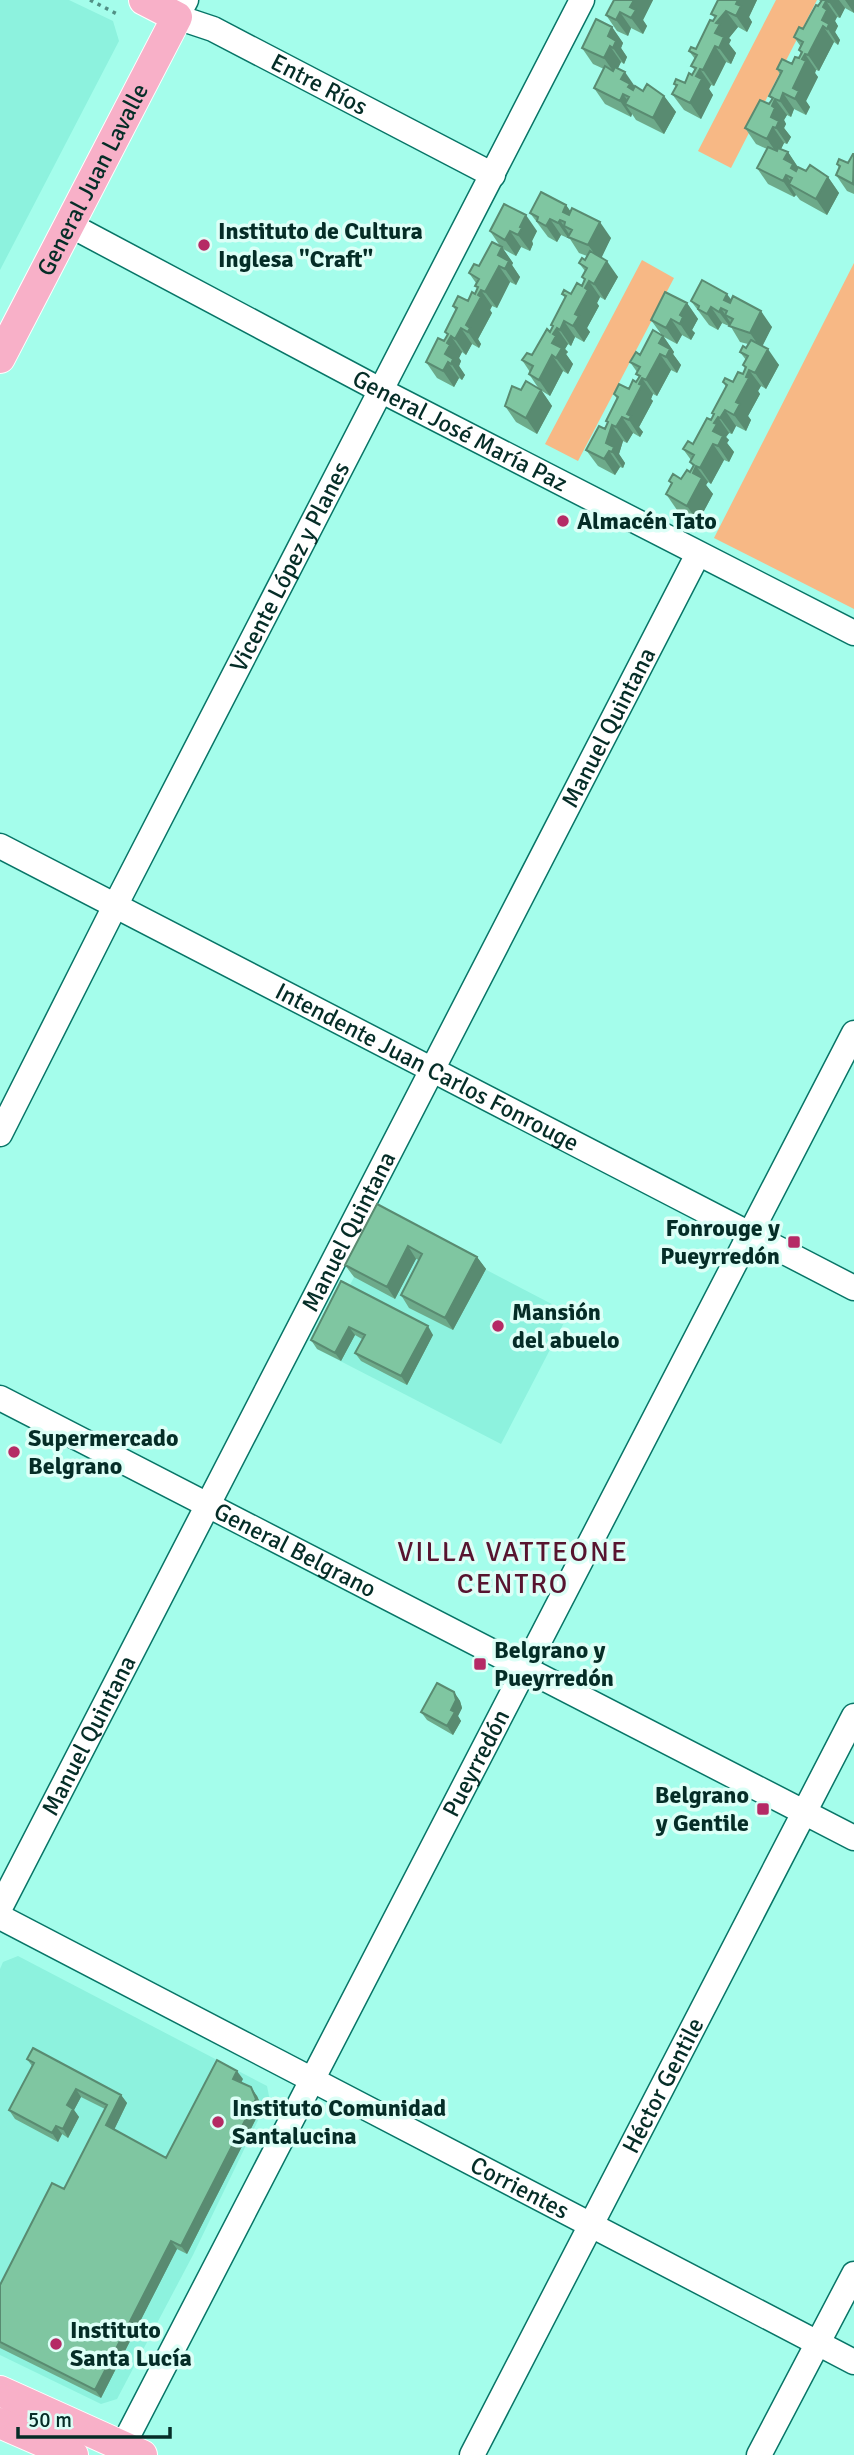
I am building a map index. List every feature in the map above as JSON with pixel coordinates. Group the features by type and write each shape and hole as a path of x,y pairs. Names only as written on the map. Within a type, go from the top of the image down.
{"main road":[{"name":"Entre Ríos","path":"131,7 182,8"},
{"name":"General Juan Lavalle","path":"0,358 182,8"},
{"path":"0,2391 128,2452"},
{"path":"0,2423 73,2455"}],"street":[{"name":"Vicente López y Planes","path":"0,1134 582,0"},
{"name":"Entre Ríos","path":"182,8 213,29 493,175"},
{"name":"General José María Paz","path":"70,225 382,390 854,633"},
{"name":"Manuel Quintana","path":"0,1908 698,554"},
{"name":"Intendente Juan Carlos Fonrouge","path":"0,846 854,1288"},
{"name":"Pueyrredón","path":"128,2452 312,2080 854,1033"},
{"name":"General Belgrano","path":"0,1398 854,1838"},
{"name":"Héctor Gentile","path":"472,2455 854,1716"},
{"name":"Corrientes","path":"0,1917 854,2362"},
{"path":"759,2455 854,2274"}],"path":[{"path":"90,0 131,7"}],"shaded area":[{"path":"0,0 69,0 113,21 119,41 0,270"},
{"path":"776,0 817,0 731,168 698,151"},
{"path":"642,260 674,278 578,461 545,444"},
{"path":"854,263 854,609 714,538"},
{"path":"385,1217 569,1313 501,1444 317,1349"},
{"path":"18,1956 267,2086 270,2101 265,2106 193,2255 117,2399 101,2404 0,2355 0,1969 3,1962"}],"building":[{"path":"614,0 634,0 630,7 636,10 631,18 620,12 616,20 606,15"},
{"path":"718,0 738,0 736,4 741,6 736,16 726,11 716,23 720,24 715,33 724,37 719,48 715,46 703,70 700,69 696,76 702,79 690,103 672,94 677,85 674,84 676,79 685,83 689,73 692,75 696,68 691,66 697,55 689,51 691,47 696,49 710,20 713,21 716,16 711,14"},
{"path":"822,0 830,0 826,1 823,7 827,10 822,20 829,24 827,29 823,26 808,55 805,54 802,59 806,61 793,88 799,91 795,99 783,93 780,101 775,99 771,117 779,121 767,139 745,128 760,100 769,104 773,98 769,96 782,71 777,69 782,59 792,64 795,57 799,58 803,42 794,37 799,27 803,29 816,5"},
{"path":"596,19 612,27 608,36 616,41 604,58 582,48"},
{"path":"605,66 613,71 615,67 625,72 621,79 630,84 628,87 633,90 635,86 643,91 647,84 664,96 653,118 625,104 629,97 623,94 620,101 594,88"},
{"path":"768,147 788,152 784,159 793,164 791,168 796,171 798,167 806,171 810,165 828,177 816,199 789,184 792,178 786,175 783,181 757,168"},
{"path":"853,154 853,184 836,175 840,166 837,164 839,159 848,163"},
{"path":"541,192 566,205 563,212 569,215 572,208 600,222 588,245 568,237 572,230 564,226 565,222 560,220 558,223 550,219 546,226 537,221 538,217 530,213"},
{"path":"504,204 526,215 518,235 510,231 505,240 490,231"},
{"path":"492,242 502,247 498,255 509,261 505,269 499,266 485,292 481,290 478,295 481,297 466,325 470,328 468,332 461,328 455,339 451,336 445,354 453,359 443,371 426,362 438,338 444,341 448,334 445,332 457,308 453,306 458,296 468,301 472,292 475,294 479,279 469,273 474,264 479,266"},
{"path":"590,251 607,261 594,284 589,281 585,288 588,290 575,314 579,316 573,326 564,321 560,330 557,328 553,334 556,336 552,343 562,348 556,358 552,355 539,380 529,374 533,366 522,360 527,353 532,355 547,329 550,332 566,296 562,294 564,290 571,294 577,283 582,286 585,279 582,277 587,268 579,263 582,258 585,260"},
{"path":"702,280 727,294 724,300 730,303 733,296 761,311 750,333 729,326 733,319 725,315 727,311 721,308 719,312 711,307 707,314 698,309 699,306 691,301"},
{"path":"665,292 687,303 680,315 683,317 680,324 671,319 666,328 651,320"},
{"path":"653,330 663,336 659,343 670,349 666,357 660,354 646,380 642,378 639,384 642,385 627,414 631,416 629,420 622,417 616,427 612,425 606,443 614,447 604,459 586,450 599,426 605,429 618,397 614,394 619,384 629,389 633,380 636,382 640,376 636,374 640,367 630,362 636,352 640,355"},
{"path":"751,340 768,349 755,373 749,370 746,377 749,378 736,402 740,404 734,415 725,410 714,423 717,424 713,431 723,436 718,446 713,444 700,468 696,466 693,473 702,478 687,506 666,494 672,483 669,481 673,474 681,479 687,470 690,472 694,465 690,462 694,455 683,449 688,441 693,444 707,418 711,420 727,385 723,382 725,378 733,382 738,372 743,374 746,367 743,365 748,356 740,352"},
{"path":"526,381 541,390 526,418 505,406 512,386 521,390"},
{"path":"377,1204 477,1257 445,1318 401,1295 422,1254 408,1246 387,1287 345,1265"},
{"path":"341,1281 428,1326 401,1376 355,1353 365,1335 349,1327 335,1353 311,1340"},
{"path":"437,1683 454,1692 456,1700 451,1710 455,1712 447,1726 421,1712"},
{"path":"33,2048 121,2095 106,2125 166,2158 217,2060 237,2071 233,2079 251,2087 256,2099 181,2246 171,2241 95,2390 0,2342 0,2285 52,2183 64,2189 107,2105 76,2089 67,2105 73,2109 63,2129 56,2126 52,2133 9,2110 34,2063 27,2059"}],"place":[{"name":"Instituto de Cultura Inglesa \"Craft\"","path":"204,245"},
{"name":"Almacén Tato","path":"563,521"},
{"name":"Fonrouge y Pueyrredón","path":"794,1242"},
{"name":"Mansión del abuelo","path":"498,1326"},
{"name":"Supermercado Belgrano","path":"14,1452"},
{"name":"Belgrano y Pueyrredón","path":"480,1664"},
{"name":"Belgrano y Gentile","path":"763,1809"},
{"name":"Instituto Comunidad Santalucina","path":"218,2122"},
{"name":"Instituto Santa Lucía","path":"56,2344"}],"district":[{"name":"VILLA VATTEONE CENTRO","path":"513,1568"}]}
